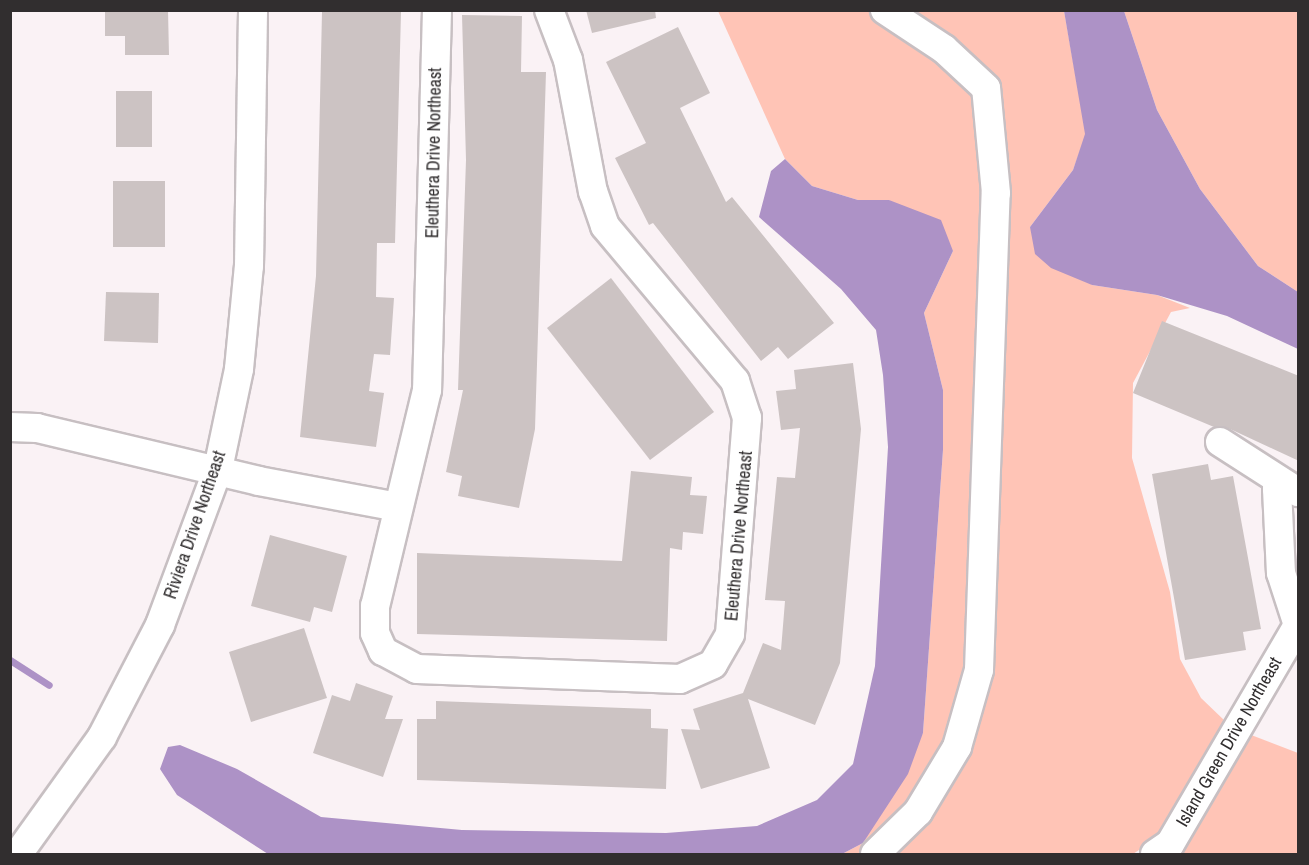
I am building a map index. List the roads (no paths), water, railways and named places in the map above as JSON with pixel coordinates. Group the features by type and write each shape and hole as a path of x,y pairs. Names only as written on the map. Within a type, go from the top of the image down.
{"street":[{"name":"Riviera Drive Northeast","path":"18,855 102,737 150,646 218,469 239,369 249,266 253,10"},
{"name":"Eleuthera Drive Northeast","path":"438,10 427,390 375,606 375,633 383,651 417,669 680,679 712,664 730,634 747,418 735,381 605,226 593,192 567,60 549,10"},
{"path":"875,855 918,812 957,747 979,670 996,193 986,87 945,49 885,10"},
{"path":"10,427 38,428 398,507"},
{"path":"1220,442 1290,488"},
{"path":"1290,488 1277,489 1281,573 1298,625"},
{"name":"Island Green Drive Northeast","path":"1155,855 1170,844 1298,625"}],"waterway":[{"path":"10,660 49,685"}]}
